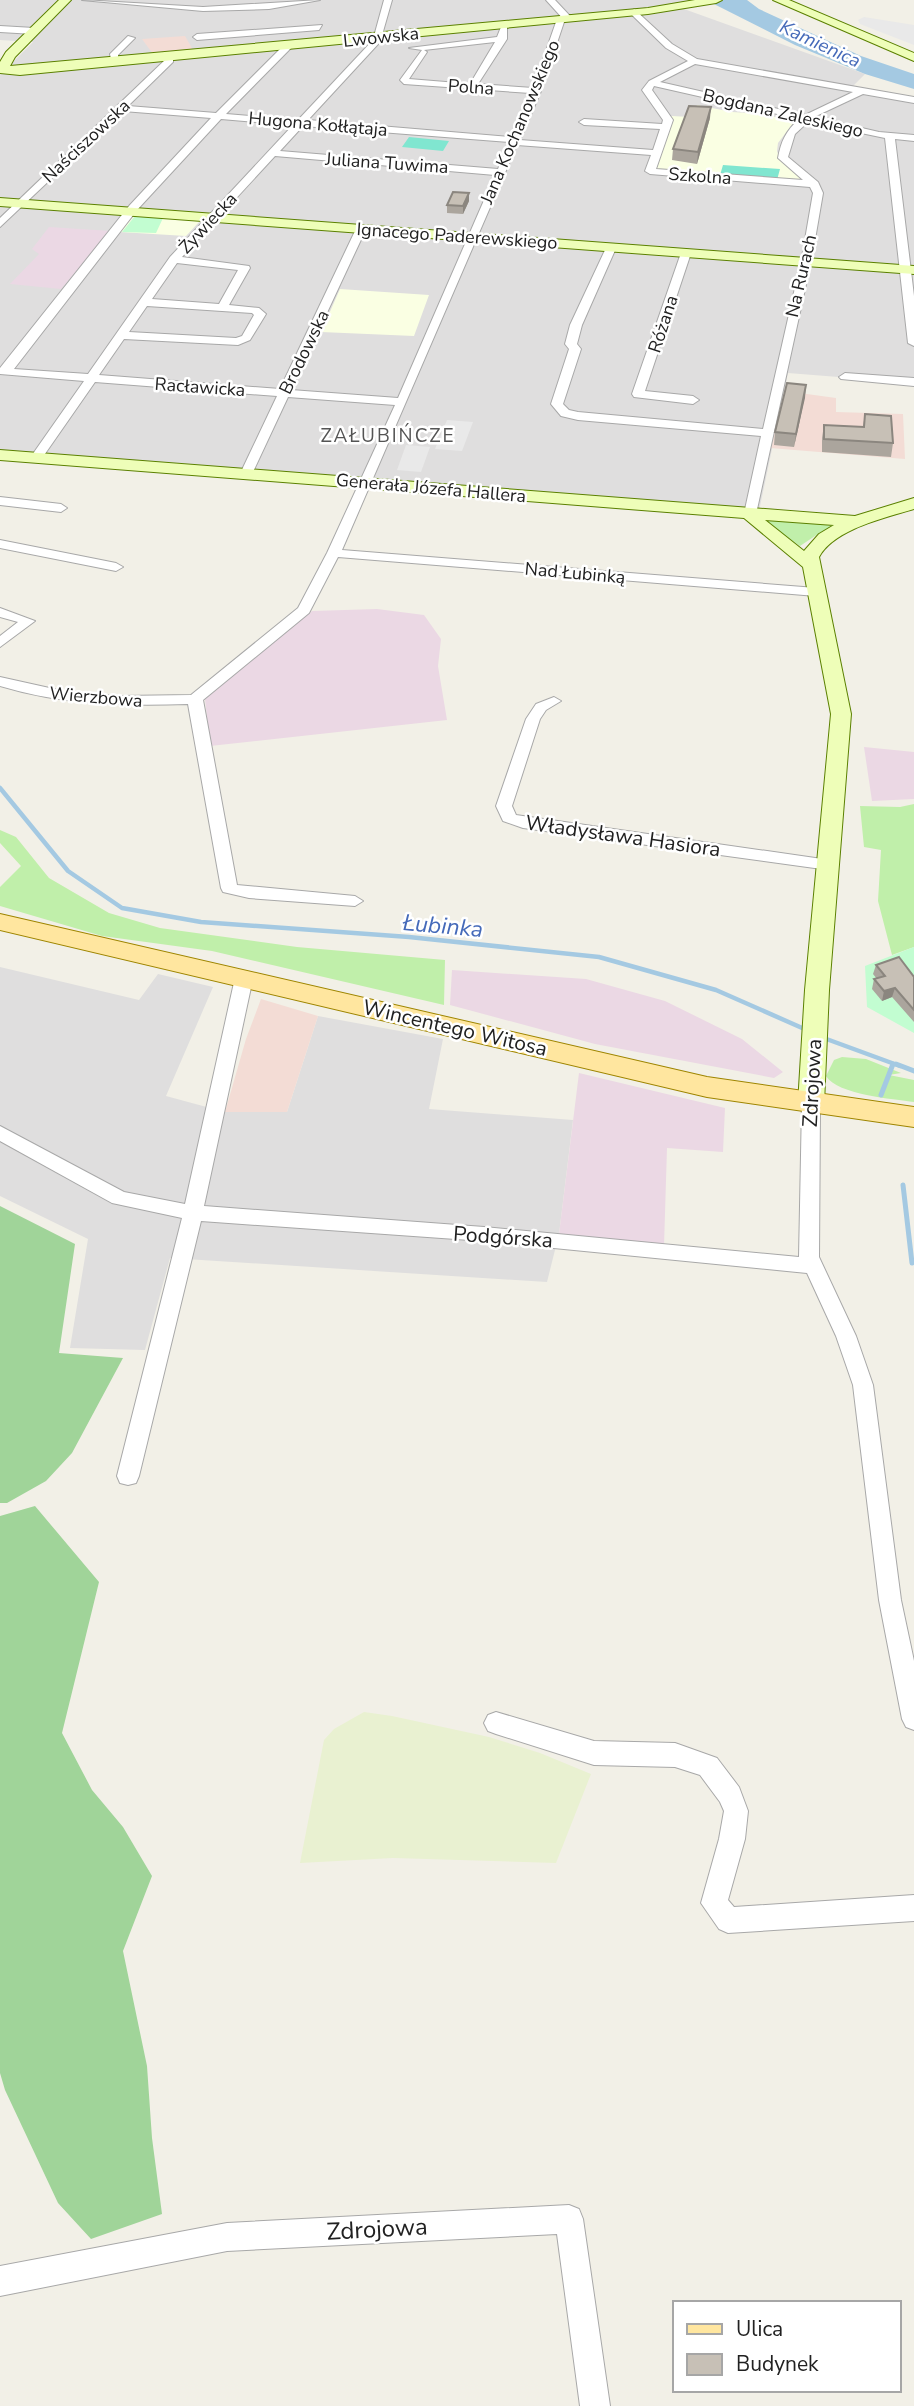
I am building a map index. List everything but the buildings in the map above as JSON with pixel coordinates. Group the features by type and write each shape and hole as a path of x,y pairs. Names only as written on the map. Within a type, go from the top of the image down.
{"main road":[{"name":"Wincentego Witosa","path":"0,922 694,1084 811,1104 914,1116"}],"street":[{"path":"4,67 65,0"},
{"path":"86,0 233,9 316,0"},
{"name":"Żywiecka","path":"36,458 174,259 378,37 388,0"},
{"path":"550,0 563,19"},
{"name":"Lwowska","path":"4,67 46,69 674,8 716,0"},
{"path":"779,0 914,57"},
{"path":"898,0 904,0"},
{"path":"222,17 233,9"},
{"path":"634,12 668,46 694,61 914,100"},
{"name":"Jana Kochanowskiego","path":"194,699 304,610 334,553 365,483 536,92 563,19"},
{"path":"197,54 192,43 214,23"},
{"path":"472,87 503,39 503,25"},
{"path":"197,37 319,27 303,44"},
{"path":"0,29 34,31"},
{"path":"115,62 114,54 131,38"},
{"path":"413,48 503,39"},
{"path":"3,371 129,212 289,45"},
{"name":"Polna","path":"423,52 404,80 407,82 536,92"},
{"name":"Naściszowska","path":"0,224 122,108 170,57"},
{"path":"584,122 666,127 667,115 647,94 648,86 694,61"},
{"path":"4,67 46,69"},
{"name":"Bogdana Zaleskiego","path":"652,83 890,138 914,138"},
{"path":"814,184 783,158 794,127 806,118 860,92"},
{"name":"Hugona Kołłątaja","path":"122,108 657,153"},
{"name":"Szkolna","path":"666,127 650,169 659,173 814,184"},
{"path":"890,138 911,270 914,343"},
{"name":"Juliana Tuwima","path":"274,153 500,172"},
{"name":"Na Rurach","path":"750,514 805,262 818,193 814,184"},
{"name":"Ignacego Paderewskiego","path":"0,202 911,270"},
{"name":"Brodowska","path":"246,474 361,229"},
{"path":"611,248 576,325 571,344 575,349 557,404 561,410 578,416 767,433"},
{"name":"Różana","path":"632,415 686,253"},
{"path":"174,259 245,268 222,308"},
{"path":"121,335 234,343 244,340 260,313 144,302"},
{"name":"Racławicka","path":"3,371 400,402"},
{"path":"845,377 914,382"},
{"path":"638,394 693,400"},
{"name":"Generała Józefa Hallera","path":"0,455 861,522"},
{"path":"0,502 61,508"},
{"path":"810,564 812,550 820,540 914,503"},
{"path":"750,514 810,564"},
{"path":"0,544 116,567"},
{"name":"Nad Łubinką","path":"334,553 816,592"},
{"name":"Zdrojowa","path":"810,564 841,714 812,1070 807,1233 809,1257 846,1336 863,1385 890,1600 914,1719"},
{"path":"0,612 28,621 0,643"},
{"name":"Wierzbowa","path":"0,681 62,697 138,702 194,699"},
{"path":"194,699 229,888 249,893 355,901"},
{"name":"Władysława Hasiora","path":"554,701 541,707 533,719 504,806 509,818 523,823 829,865"},
{"path":"128,1476 193,1213 244,978"},
{"name":"Podgórska","path":"0,1133 119,1198 193,1213 425,1232 484,1234 813,1266"},
{"path":"496,1723 594,1753 675,1755 708,1766 730,1795 736,1811 732,1839 714,1903 728,1920 774,1919 867,1908 914,1908"},
{"name":"Zdrojowa","path":"0,2281 227,2236 569,2219 595,2406"}],"shaded area":[{"path":"0,0 694,0 704,5 684,9 865,74 853,86 914,97 914,383 788,373 759,511 0,450 0,75 33,42 0,40"},
{"path":"864,17 914,25 914,45 860,24 858,20"},
{"path":"185,36 193,50 153,54 142,39"},
{"path":"697,105 732,112 753,111 794,122 778,143 777,151 779,157 807,181 664,172 655,169 671,116 691,117"},
{"path":"409,137 449,141 443,151 402,147"},
{"path":"723,165 780,169 777,180 720,175"},
{"path":"134,216 200,221 186,236 120,232"},
{"path":"49,227 111,231 61,289 10,284 39,254 32,249"},
{"path":"340,289 429,295 414,336 321,332"},
{"path":"785,391 836,398 836,412 903,414 905,459 770,448"},
{"path":"447,420 473,422 462,451 435,449"},
{"path":"406,445 430,447 421,472 397,470"},
{"path":"377,609 424,615 441,639 438,666 447,720 210,746 205,699 312,611"},
{"path":"864,747 914,752 914,799 872,801"},
{"path":"0,967 139,1000 158,974 213,987 166,1096 225,1112 287,1112 318,1016 443,1039 429,1109 573,1120 559,1234 547,1282 170,1258 145,1350 70,1348 88,1239 0,1196"},
{"path":"452,970 586,979 665,1001 742,1039 783,1072 774,1078 595,1044 450,1005"},
{"path":"261,999 318,1016 287,1112 225,1112 246,1039"},
{"path":"579,1073 725,1108 723,1152 667,1148 664,1246 559,1234"},
{"path":"364,1712 489,1737 540,1753 591,1774 556,1863 393,1858 300,1863 324,1740 334,1729"}],"green space":[{"path":"135,216 163,218 156,233 122,232"},
{"path":"768,520 836,524 836,527 821,532 800,546 767,524"},
{"path":"914,804 914,947 892,955 878,901 881,850 864,847 860,806 900,807"},
{"path":"0,830 16,837 49,878 109,913 160,928 297,947 445,960 444,1005 212,951 102,936 0,906 0,887 21,866 0,843"},
{"path":"914,947 914,1033 867,1007 865,966"},
{"path":"842,1057 866,1059 901,1073 889,1075 914,1080 914,1102 854,1092 832,1082 826,1076 834,1060"},
{"path":"0,1206 75,1244 59,1353 123,1358 72,1453 46,1481 7,1503 0,1503"},
{"path":"35,1506 99,1582 62,1733 92,1790 123,1827 152,1876 123,1951 147,2066 152,2138 162,2214 91,2239 58,2203 5,2090 0,2073 0,1516"}],"water":[{"name":"Kamienica","path":"706,0 747,0 759,9 861,56 914,74 914,89 865,74 795,45"}],"waterway":[{"name":"Łubinka","path":"0,788 68,871 122,908 201,922 409,937 599,957 716,990 809,1031"},
{"name":"Łubinka","path":"821,1037 900,1066"},
{"path":"881,1095 893,1064"},
{"name":"Łubinka","path":"896,1064 914,1071"},
{"path":"903,1185 912,1263"}],"district":[{"name":"ZAŁUBIŃCZE","path":"388,436"}]}
